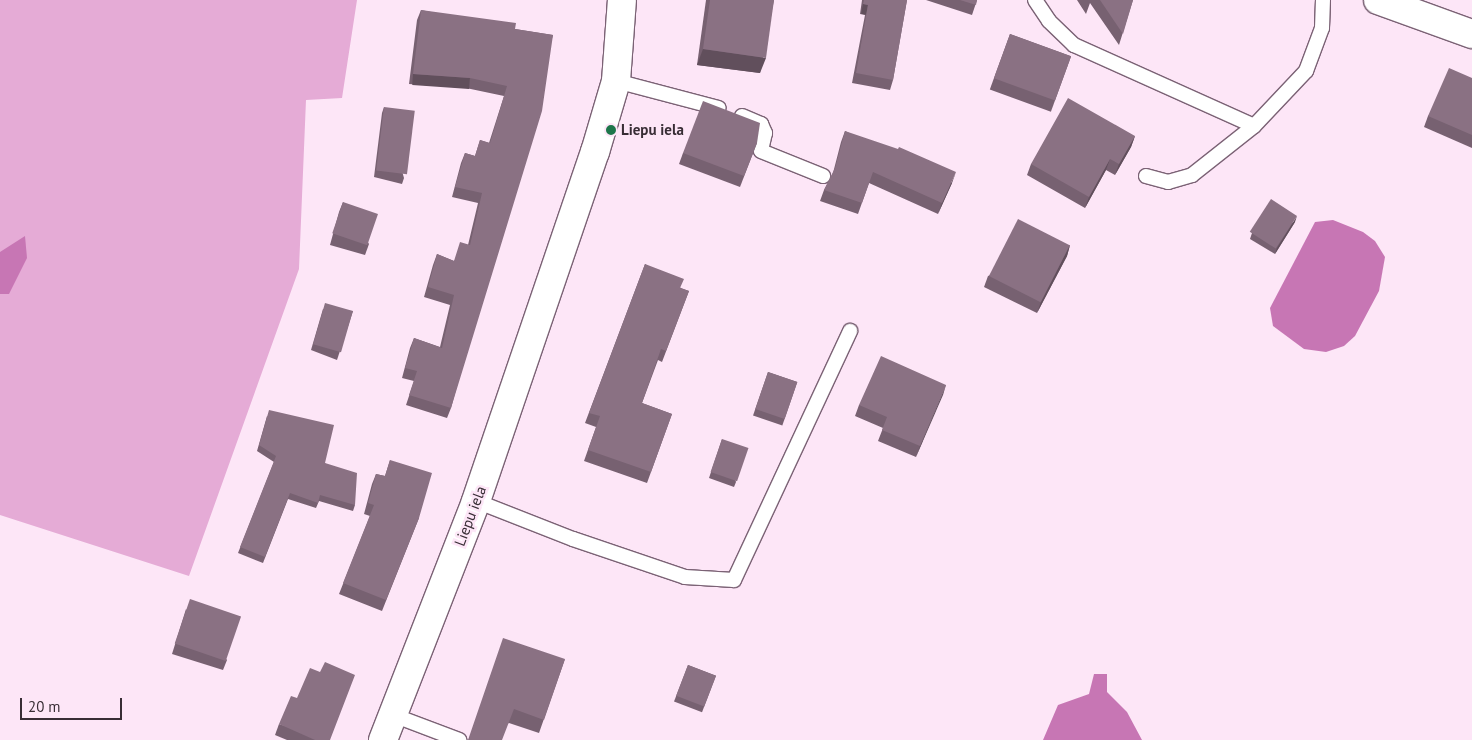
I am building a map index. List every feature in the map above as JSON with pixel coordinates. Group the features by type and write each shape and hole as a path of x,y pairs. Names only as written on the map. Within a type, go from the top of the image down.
{"street":[{"name":"Liepu iela","path":"388,728 476,501 616,81 622,0"},
{"path":"1378,0 1472,34"}],"lane":[{"path":"1035,0 1050,21 1074,45 1254,126"},
{"path":"1146,176 1168,182 1192,175 1254,126 1306,72 1322,28 1322,0"},
{"path":"616,81 684,97 761,124 765,133 761,151 823,176"},
{"path":"476,501 573,539 685,578 734,580 850,331"},
{"path":"388,728 459,740"}],"shaded area":[{"path":"0,0 357,0 342,98 306,100 299,269 189,576 0,515"},
{"path":"1333,220 1363,232 1375,241 1385,257 1379,291 1355,336 1344,346 1326,352 1304,349 1273,326 1270,308 1315,222"},
{"path":"25,236 27,258 9,294 0,294 0,252"},
{"path":"1094,674 1107,674 1107,692 1127,712 1142,740 1043,740 1058,705 1089,694"}],"building":[{"path":"710,0 774,0 766,58 703,49"},
{"path":"864,0 907,0 893,80 856,73 868,5 863,4"},
{"path":"960,0 977,0 976,5"},
{"path":"1100,0 1133,0 1123,34"},
{"path":"421,10 516,23 515,29 553,35 542,111 451,408 409,395 417,371 405,368 414,338 442,348 454,295 428,287 437,254 454,261 460,242 470,245 482,193 455,187 465,153 475,156 480,140 490,143 507,86 470,78 413,74"},
{"path":"1010,34 1071,56 1055,100 994,78"},
{"path":"1449,68 1472,78 1472,135 1428,116"},
{"path":"1068,98 1135,136 1119,164 1110,159 1089,197 1031,164"},
{"path":"703,101 760,123 757,143 744,176 683,153"},
{"path":"384,107 415,111 407,174 376,171"},
{"path":"845,131 898,149 899,147 956,172 942,203 873,172 862,203 824,190 835,168"},
{"path":"1271,199 1297,216 1276,249 1250,232"},
{"path":"343,202 378,214 367,245 332,233"},
{"path":"1018,219 1070,245 1041,302 989,276"},
{"path":"645,264 684,279 680,288 689,291 666,351 661,349 642,403 672,414 651,472 588,450 600,416 589,413"},
{"path":"325,303 353,311 341,352 313,344"},
{"path":"881,356 946,385 920,446 882,430 887,417 859,405"},
{"path":"768,372 797,382 785,419 755,409"},
{"path":"269,410 334,425 325,463 357,473 355,505 320,495 318,503 290,493 265,557 240,547 276,456 259,445"},
{"path":"722,439 748,448 737,481 711,472"},
{"path":"390,460 432,473 419,518 386,600 343,583 374,505 368,503 376,474 385,476"},
{"path":"190,599 241,617 226,661 175,643"},
{"path":"503,638 565,659 544,720 514,709 502,740 468,740"},
{"path":"325,662 355,675 330,740 315,740 279,724 291,696 297,698 310,668 320,672"},
{"path":"688,665 716,676 704,707 676,696"}],"place":[{"name":"Liepu iela","path":"611,130"}]}
